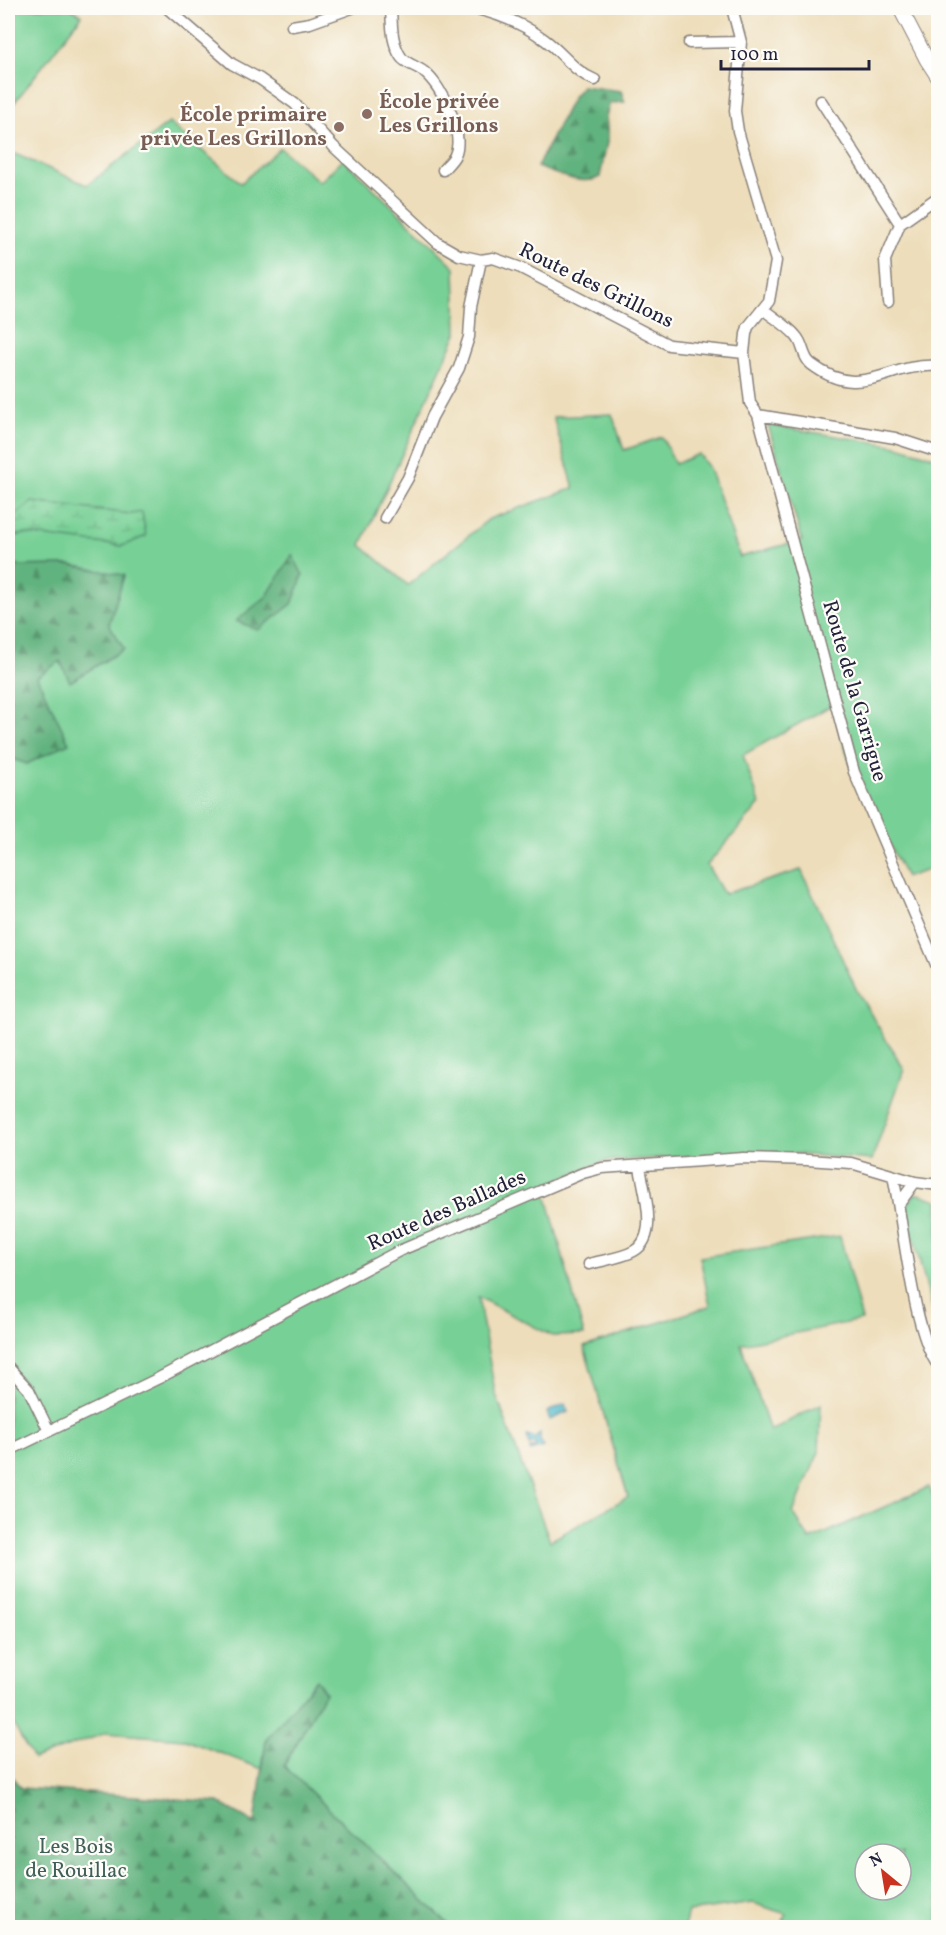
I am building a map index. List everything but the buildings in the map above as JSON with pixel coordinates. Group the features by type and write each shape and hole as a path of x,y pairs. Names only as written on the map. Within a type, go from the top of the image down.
{"street":[{"name":"Route des Grillons","path":"167,8 232,64 260,79 295,104 334,147 416,226 459,255 481,260 493,258 521,268 669,345 744,353"},
{"path":"292,26 310,23 352,8"},
{"path":"391,8 393,43 403,60 425,72 443,94 452,114 456,135 456,155 443,170"},
{"path":"473,8 496,10 544,39 582,75 595,80"},
{"path":"732,8 741,42 735,111 738,131 776,261 772,293 764,310 748,327 744,353 750,403 758,415 895,438 939,452"},
{"path":"900,8 927,60 939,77"},
{"path":"689,43 741,42"},
{"path":"821,101 900,224"},
{"path":"888,302 885,260 900,224 939,197"},
{"path":"385,518 408,478 432,417 459,368 469,337 472,298 481,260"},
{"path":"764,310 798,337 810,363 834,377 853,383 921,365 939,366"},
{"name":"Route de la Garrigue","path":"758,415 854,772 939,969"},
{"name":"Route des Ballades","path":"8,1451 48,1429 159,1378 399,1251 464,1221 583,1173 602,1168 744,1158 807,1160 851,1163 915,1182 939,1185"},
{"path":"590,1264 635,1250 645,1240 648,1224 640,1167"},
{"path":"893,1176 918,1313 930,1355 939,1365"},
{"path":"899,1204 915,1182"},
{"path":"8,1367 29,1390 48,1429"}],"green space":[{"path":"8,8 70,8 82,15 8,111"},
{"path":"582,86 621,91 625,102 610,103 606,116 608,138 600,177 593,180 568,178 537,167 573,97"},
{"path":"169,123 241,183 280,148 320,182 343,159 455,267 457,333 361,545 408,585 489,519 574,488 553,417 612,414 624,450 662,437 675,464 699,454 709,468 740,557 802,540 768,425 898,446 938,458 938,867 906,877 854,776 832,705 743,755 760,804 707,865 724,894 801,870 858,993 904,1069 872,1160 769,1152 605,1161 544,1186 584,1335 552,1336 478,1297 495,1392 550,1541 628,1497 584,1347 710,1306 700,1257 840,1236 862,1320 741,1344 770,1431 821,1404 819,1452 793,1513 810,1540 929,1487 938,1507 938,1927 781,1927 786,1914 753,1903 688,1912 684,1927 451,1927 284,1766 325,1692 266,1740 262,1769 183,1739 106,1733 33,1759 8,1715 8,757 27,764 37,677 60,661 71,681 124,649 109,624 124,576 70,565 8,566 8,151 87,185"},
{"path":"32,502 131,514 142,512 146,536 122,546 25,534 8,537 8,521"},
{"path":"292,555 303,575 292,604 258,630 236,621 267,596"},
{"path":"70,565 124,575 109,624 124,649 70,682 60,661 37,677 69,743 27,764 8,757 8,566"},
{"path":"916,1193 938,1200 938,1329 905,1207"},
{"name":"Les Bois de Rouillac","path":"316,1679 325,1692 284,1766 451,1927 8,1927 8,1772 21,1788 218,1802 255,1823 266,1740"}],"water":[{"path":"565,1404 568,1412 550,1420 547,1412"},
{"path":"540,1433 540,1440 544,1447 530,1451 530,1448 535,1448 536,1443 529,1445 527,1436 535,1438"}],"place":[{"name":"École privée Les Grillons","path":"367,114"},
{"name":"École primaire privée Les Grillons","path":"339,127"}]}
